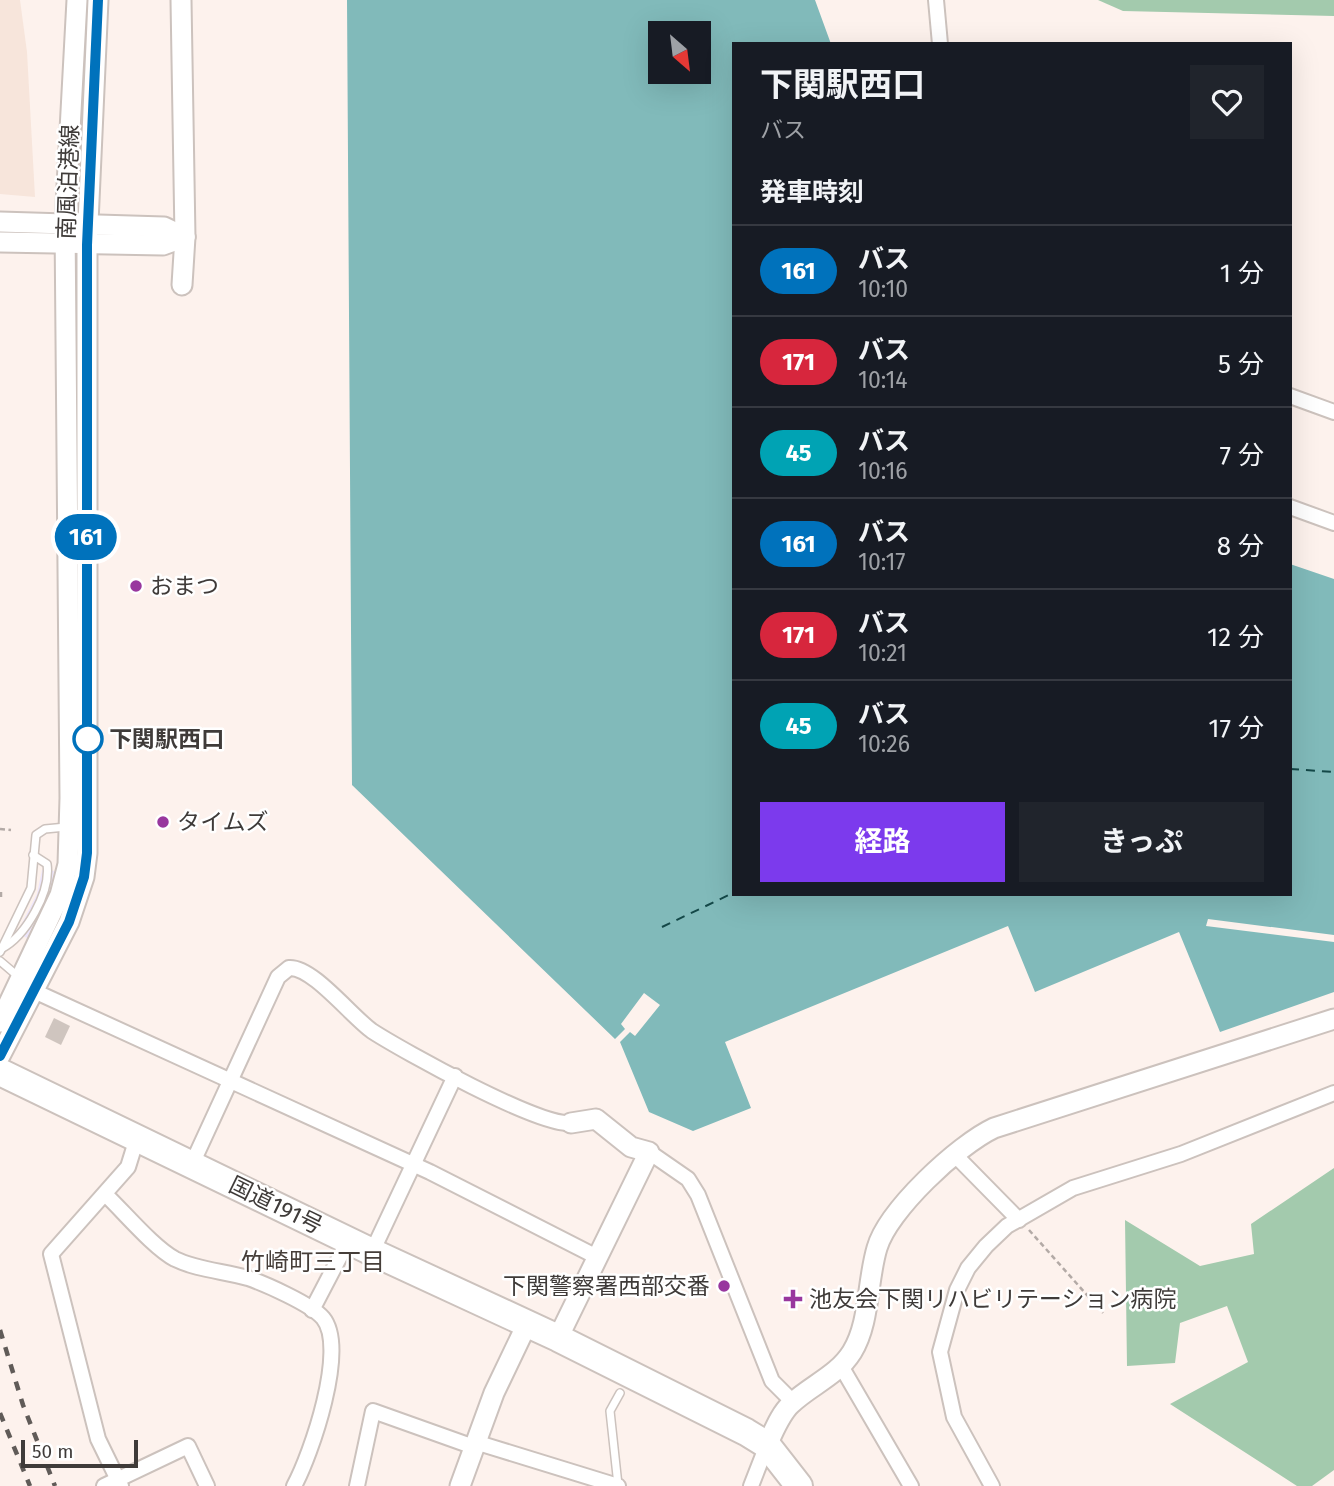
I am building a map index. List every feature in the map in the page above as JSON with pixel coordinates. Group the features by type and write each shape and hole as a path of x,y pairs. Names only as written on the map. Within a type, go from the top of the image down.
{"highway":[{"name":"国道191号","path":"0,1072 348,1241 558,1338 768,1445 799,1486"}],"main road":[{"name":"南風泊港線","path":"0,1022 69,922 84,877 79,827 65,233 77,0"},
{"name":"南風泊港線","path":"0,1056 60,895 79,827 88,236 98,0"},
{"path":"181,0 185,237 182,285"},
{"path":"0,222 88,236 164,227 185,237"},
{"path":"0,242 65,233"},
{"path":"768,1445 783,1413 793,1402 841,1366 858,1340 877,1247 892,1220 954,1154 994,1128 1334,1019"},
{"path":"558,1338 649,1152 631,1147 596,1119 571,1123"},
{"path":"460,1486 494,1393 527,1324"}],"street":[{"path":"936,0 940,42"},
{"path":"1292,397 1334,412"},
{"path":"1292,508 1334,523"},
{"path":"192,1164 233,1080 278,977 282,970 296,967 303,969 372,1031 545,1120 571,1123"},
{"path":"27,984 414,1166 597,1257"},
{"path":"372,1252 455,1076"},
{"path":"992,1486 954,1417 940,1352 957,1290 968,1268 999,1232 1073,1188 1181,1154 1334,1093"},
{"path":"120,1483 98,1439 51,1254 128,1167 137,1138"},
{"path":"649,1152 688,1179 698,1195 772,1381 793,1402"},
{"path":"954,1154 1019,1220"},
{"path":"105,1194 143,1230 154,1245 177,1260 249,1279 321,1316 332,1339 314,1442 294,1486"},
{"path":"312,1310 348,1241"},
{"path":"841,1366 911,1486"},
{"path":"356,1486 373,1411 618,1486"},
{"path":"751,1486 768,1445"},
{"path":"104,1486 120,1483 188,1446 207,1486"}],"lane":[{"path":"0,950 31,888 33,841 40,831 79,827"},
{"path":"0,950 19,939 42,896 48,867 46,861 33,855"},
{"path":"0,961 27,984"},
{"path":"618,1486 610,1411 620,1393"}],"path":[{"path":"0,830 11,830"},
{"path":"1,891 1,897"},
{"path":"1019,1220 1103,1313"}],"shaded area":[{"path":"0,0 20,0 27,52 35,197 0,194"},
{"path":"42,870 54,871 52,884 27,938 17,933 37,894"}],"green space":[{"path":"1098,0 1334,0 1334,16 1123,11"},
{"path":"1334,1168 1334,1470 1312,1486 1297,1486 1170,1404 1248,1362 1227,1306 1180,1323 1175,1363 1127,1366 1125,1220 1200,1266 1254,1254 1251,1224"}],"water":[{"path":"347,0 815,0 830,42 732,42 732,896 1292,896 1292,565 1334,579 1334,935 1208,919 1206,926 1334,942 1334,992 1220,1032 1179,932 1035,992 1008,926 725,1042 751,1108 693,1131 649,1112 620,1042 630,1032 635,1036 660,1005 644,993 621,1024 625,1029 615,1039 352,785"}],"building":[{"path":"54,1018 70,1026 61,1045 45,1037"}],"ferry route":[{"path":"1292,769 1334,772"},
{"path":"662,927 732,893"}],"railway":[{"path":"0,1330 23,1405 55,1486"},
{"path":"0,1413 30,1486"}],"bus line":[{"name":"161","path":"0,1056 69,922 84,877 87,853 87,245 98,0"}],"place":[{"name":"おまつ","path":"136,586"},
{"name":"下関駅西口","path":"88,739"},
{"name":"タイムズ","path":"163,822"},
{"name":"下関警察署西部交番","path":"724,1286"},
{"name":"池友会下関リハビリテーション病院","path":"793,1299"}],"district":[{"name":"竹崎町三丁目","path":"313,1262"}]}
